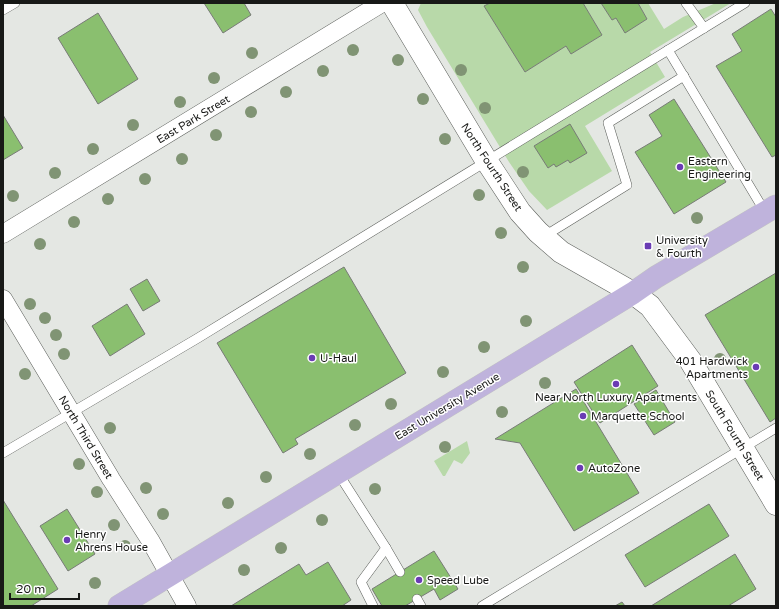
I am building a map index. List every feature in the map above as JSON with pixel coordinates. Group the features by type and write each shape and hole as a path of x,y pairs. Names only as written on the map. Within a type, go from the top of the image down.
{"main road":[{"name":"East University Avenue","path":"119,606 633,293 656,277 771,209"}],"street":[{"name":"East Park Street","path":"3,234 382,3"},
{"name":"North Fourth Street","path":"392,3 486,160 520,212 561,252 633,293"},
{"name":"South Fourth Street","path":"633,293 650,306 690,360 776,504"},
{"name":"North Third Street","path":"3,299 170,575 187,606"}],"lane":[{"path":"3,10 15,3"},
{"path":"686,3 704,28"},
{"path":"3,453 198,338 486,160 745,3"},
{"path":"668,50 771,209"},
{"path":"544,237 627,185 608,123 684,76"},
{"path":"482,606 776,428"},
{"path":"338,473 400,572"},
{"path":"373,606 361,582 386,548"}],"green space":[{"path":"421,3 490,3 485,7 525,72 566,46 571,54 602,35 583,3 601,3 612,20 616,18 625,32 647,19 638,3 648,3 664,29 683,17 716,3 731,3 650,52 665,77 585,126 612,171 547,210 529,191 509,162 427,27 418,10"},
{"path":"467,441 470,453 462,464 454,460 445,476 443,476 434,461"}],"building":[{"path":"204,3 244,3 251,15 223,33"},
{"path":"490,3 583,3 602,35 571,54 566,46 525,72 484,6"},
{"path":"601,3 638,3 647,19 625,33 616,18 612,20"},
{"path":"771,9 776,17 776,155 772,157 716,66 742,51 732,34"},
{"path":"98,13 138,79 98,104 58,38"},
{"name":"Eastern Engineering","path":"674,99 726,182 674,214 635,152 662,136 649,115"},
{"path":"3,115 23,148 3,160"},
{"path":"570,124 587,153 570,163 568,160 556,167 554,164 548,168 534,146"},
{"name":"U-Haul","path":"344,267 406,373 295,439 298,444 283,453 217,343"},
{"name":"401 Hardwick Apartments","path":"776,273 776,418 770,422 705,315"},
{"path":"147,279 160,301 143,311 130,289"},
{"path":"127,304 145,334 110,356 92,326"},
{"name":"Near North Luxury Apartments","path":"632,345 658,386 600,423 574,382"},
{"name":"AutoZone","path":"576,389 639,493 574,531 520,443 495,439"},
{"path":"656,390 675,422 654,435 634,404"},
{"path":"3,500 58,589 31,606 3,606"},
{"path":"709,504 729,536 645,587 625,555"},
{"name":"Henry Ahrens House","path":"67,509 95,554 68,571 40,526"},
{"name":"Speed Lube","path":"434,551 458,589 440,600 434,589 405,606 382,606 372,589"},
{"path":"735,554 756,589 728,606 651,606"},
{"path":"328,562 351,600 342,606 231,606 299,564 306,575"},
{"path":"622,602 625,606 615,606"}],"place":[{"name":"Eastern Engineering","path":"680,167"},
{"name":"University & Fourth","path":"648,246"},
{"name":"U-Haul","path":"312,358"},
{"name":"401 Hardwick Apartments","path":"756,367"},
{"name":"Near North Luxury Apartments","path":"616,384"},
{"name":"Marquette School","path":"583,416"},
{"name":"AutoZone","path":"580,468"},
{"name":"Henry Ahrens House","path":"67,540"},
{"name":"Speed Lube","path":"419,580"}]}
